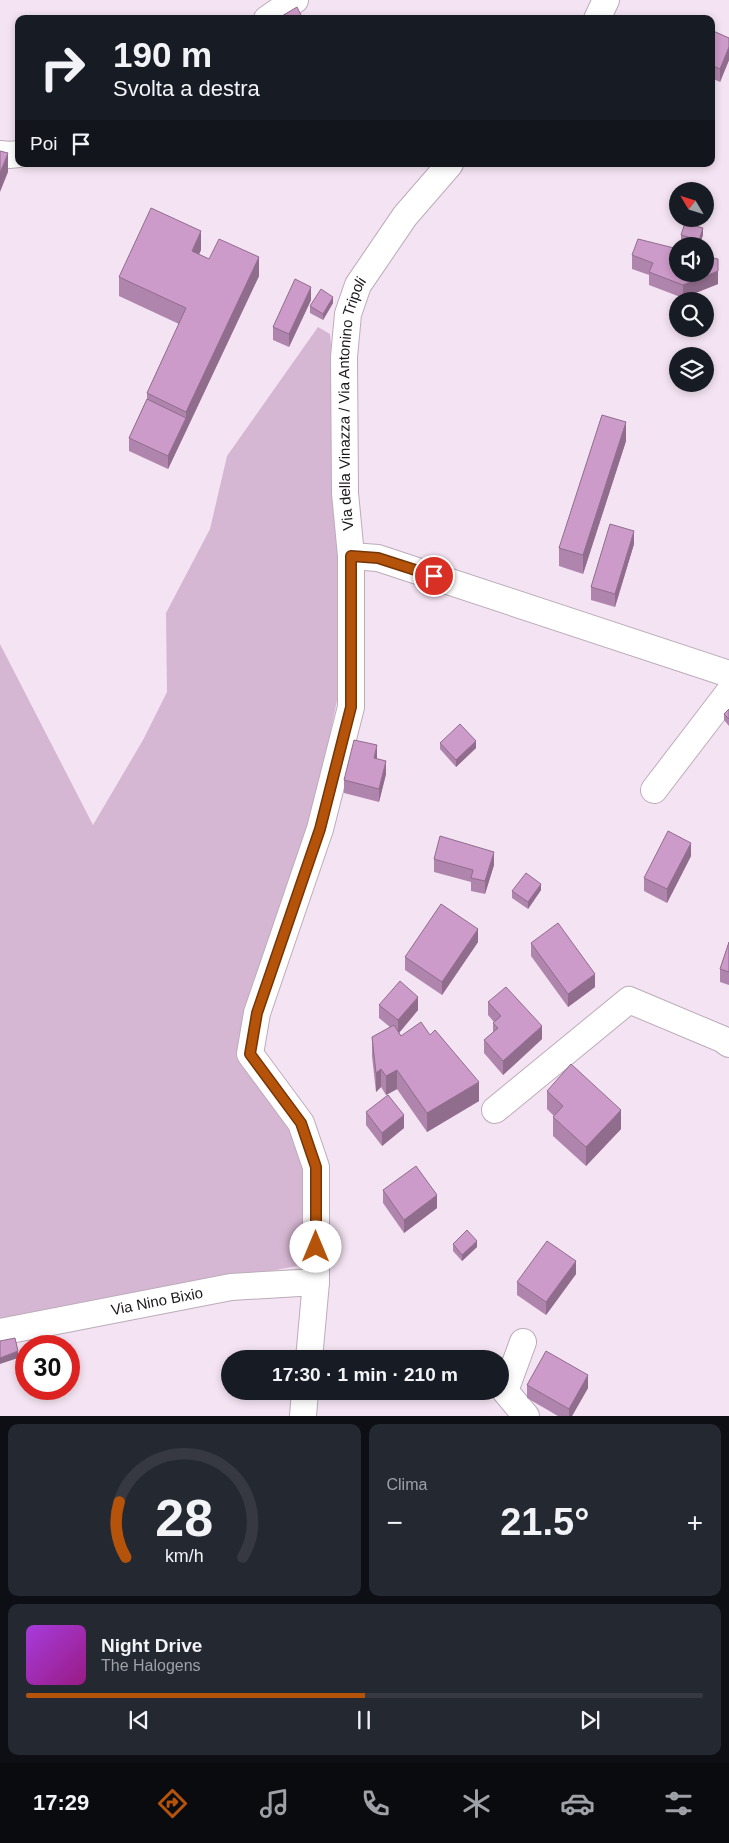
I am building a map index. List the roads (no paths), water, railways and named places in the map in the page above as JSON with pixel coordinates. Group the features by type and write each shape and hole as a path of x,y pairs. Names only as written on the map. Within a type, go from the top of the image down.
{"street":[{"path":"273,15 295,0"},
{"path":"599,15 606,0"},
{"path":"0,154 15,154"},
{"name":"Via della Vinazza / Via Antonino Tripoli","path":"309,1350 316,1282 316,1167 301,1123 250,1054 257,1013 320,829 351,707 351,556 345,493 344,357 348,314 358,284 404,216 447,167"},
{"path":"351,556 378,558 729,674"},
{"path":"654,790 729,692"},
{"path":"495,1110 629,1000 722,1039 729,1044"},
{"name":"Via Nino Bixio","path":"0,1332 231,1287 316,1282"},
{"path":"523,1342 506,1391 526,1416"},
{"path":"303,1416 304,1400"}]}
